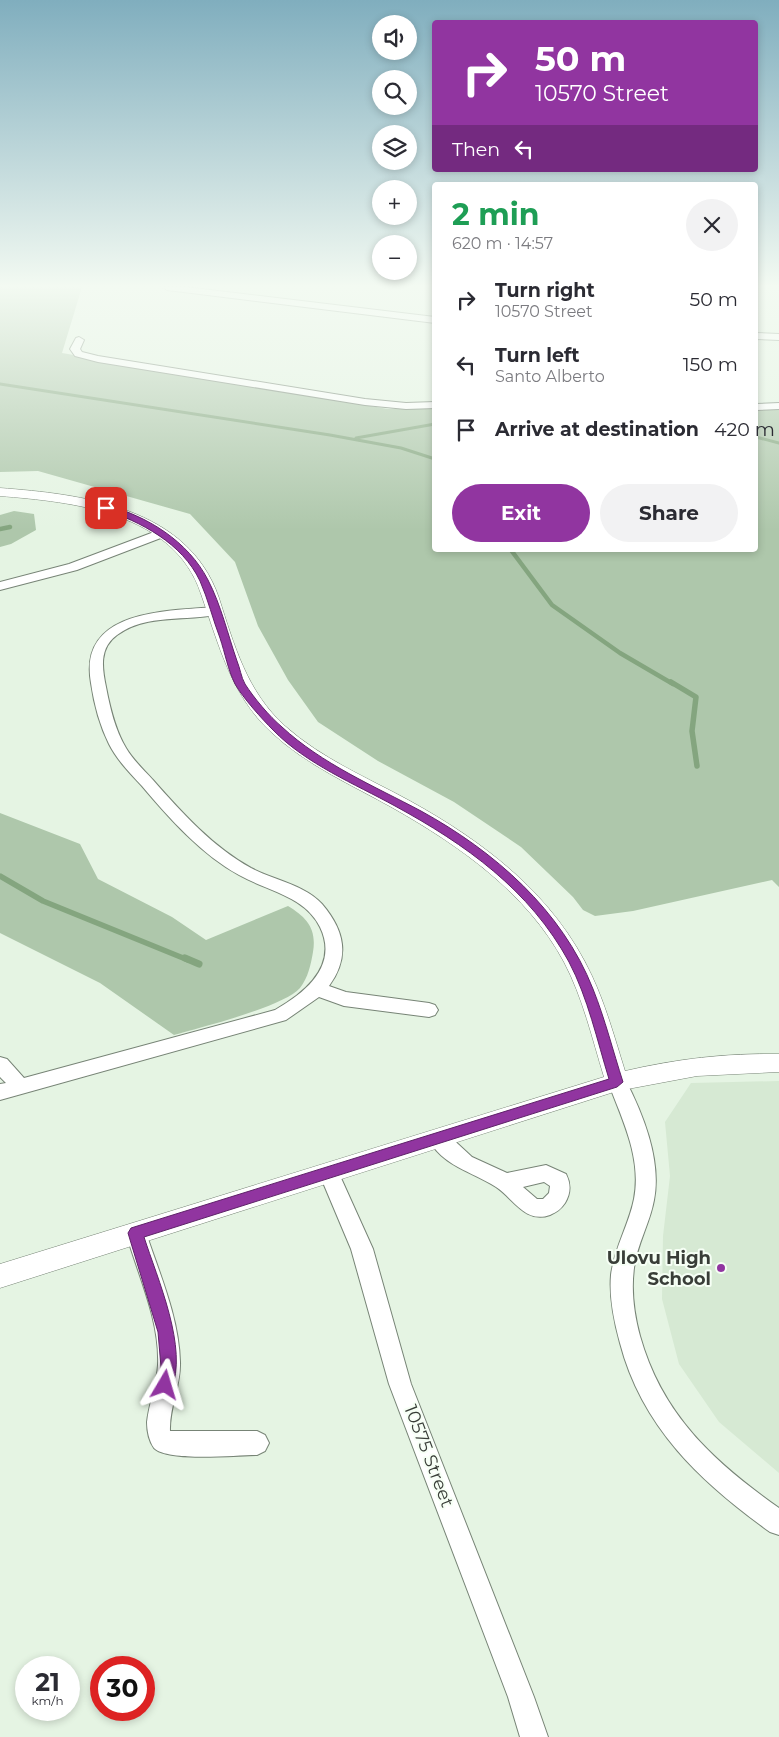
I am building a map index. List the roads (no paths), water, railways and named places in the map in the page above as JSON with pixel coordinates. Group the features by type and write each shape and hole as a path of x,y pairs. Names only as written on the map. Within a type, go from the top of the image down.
{"street":[{"path":"159,368 365,402 406,406 432,405"},
{"path":"758,407 779,406"},
{"path":"0,492 43,495 106,508 127,515 162,533 189,558 198,571 215,611 240,684 278,729 317,759 448,831 478,852 534,904 561,939 587,989 617,1082 642,1149 645,1172 644,1198 623,1268 625,1319 632,1357 665,1420 686,1447 744,1499 779,1523"},
{"path":"0,586 73,567 162,533"},
{"path":"0,1092 280,1015 295,1007 318,989 334,963 334,937 321,914 309,902 286,889 255,877 208,845 125,758 116,746 109,730 97,680 96,658 101,643 120,628 137,622 163,616 215,611"},
{"path":"318,989 344,999 429,1010"},
{"path":"0,1276 617,1082 686,1067 722,1063 779,1063"},
{"path":"0,1064 19,1086"},
{"path":"438,1138 460,1159 504,1182"},
{"name":"10575 Street","path":"329,1173 362,1248 400,1384 518,1687 534,1737"},
{"path":"136,1233 165,1332 168,1350 169,1367 159,1422 161,1437 167,1443 177,1444 257,1443"}],"waterway":[{"path":"0,384 330,435 401,448 432,458"},
{"path":"356,438 432,425"},
{"path":"758,438 779,443"},
{"path":"0,529 10,527"},
{"path":"512,552 552,605 620,653 673,684"},
{"path":"671,682 696,697 692,731 697,766"},
{"path":"0,876 43,901 188,960"},
{"path":"185,958 199,964"}],"place":[{"name":"Ulovu High School","path":"721,1268"}]}
